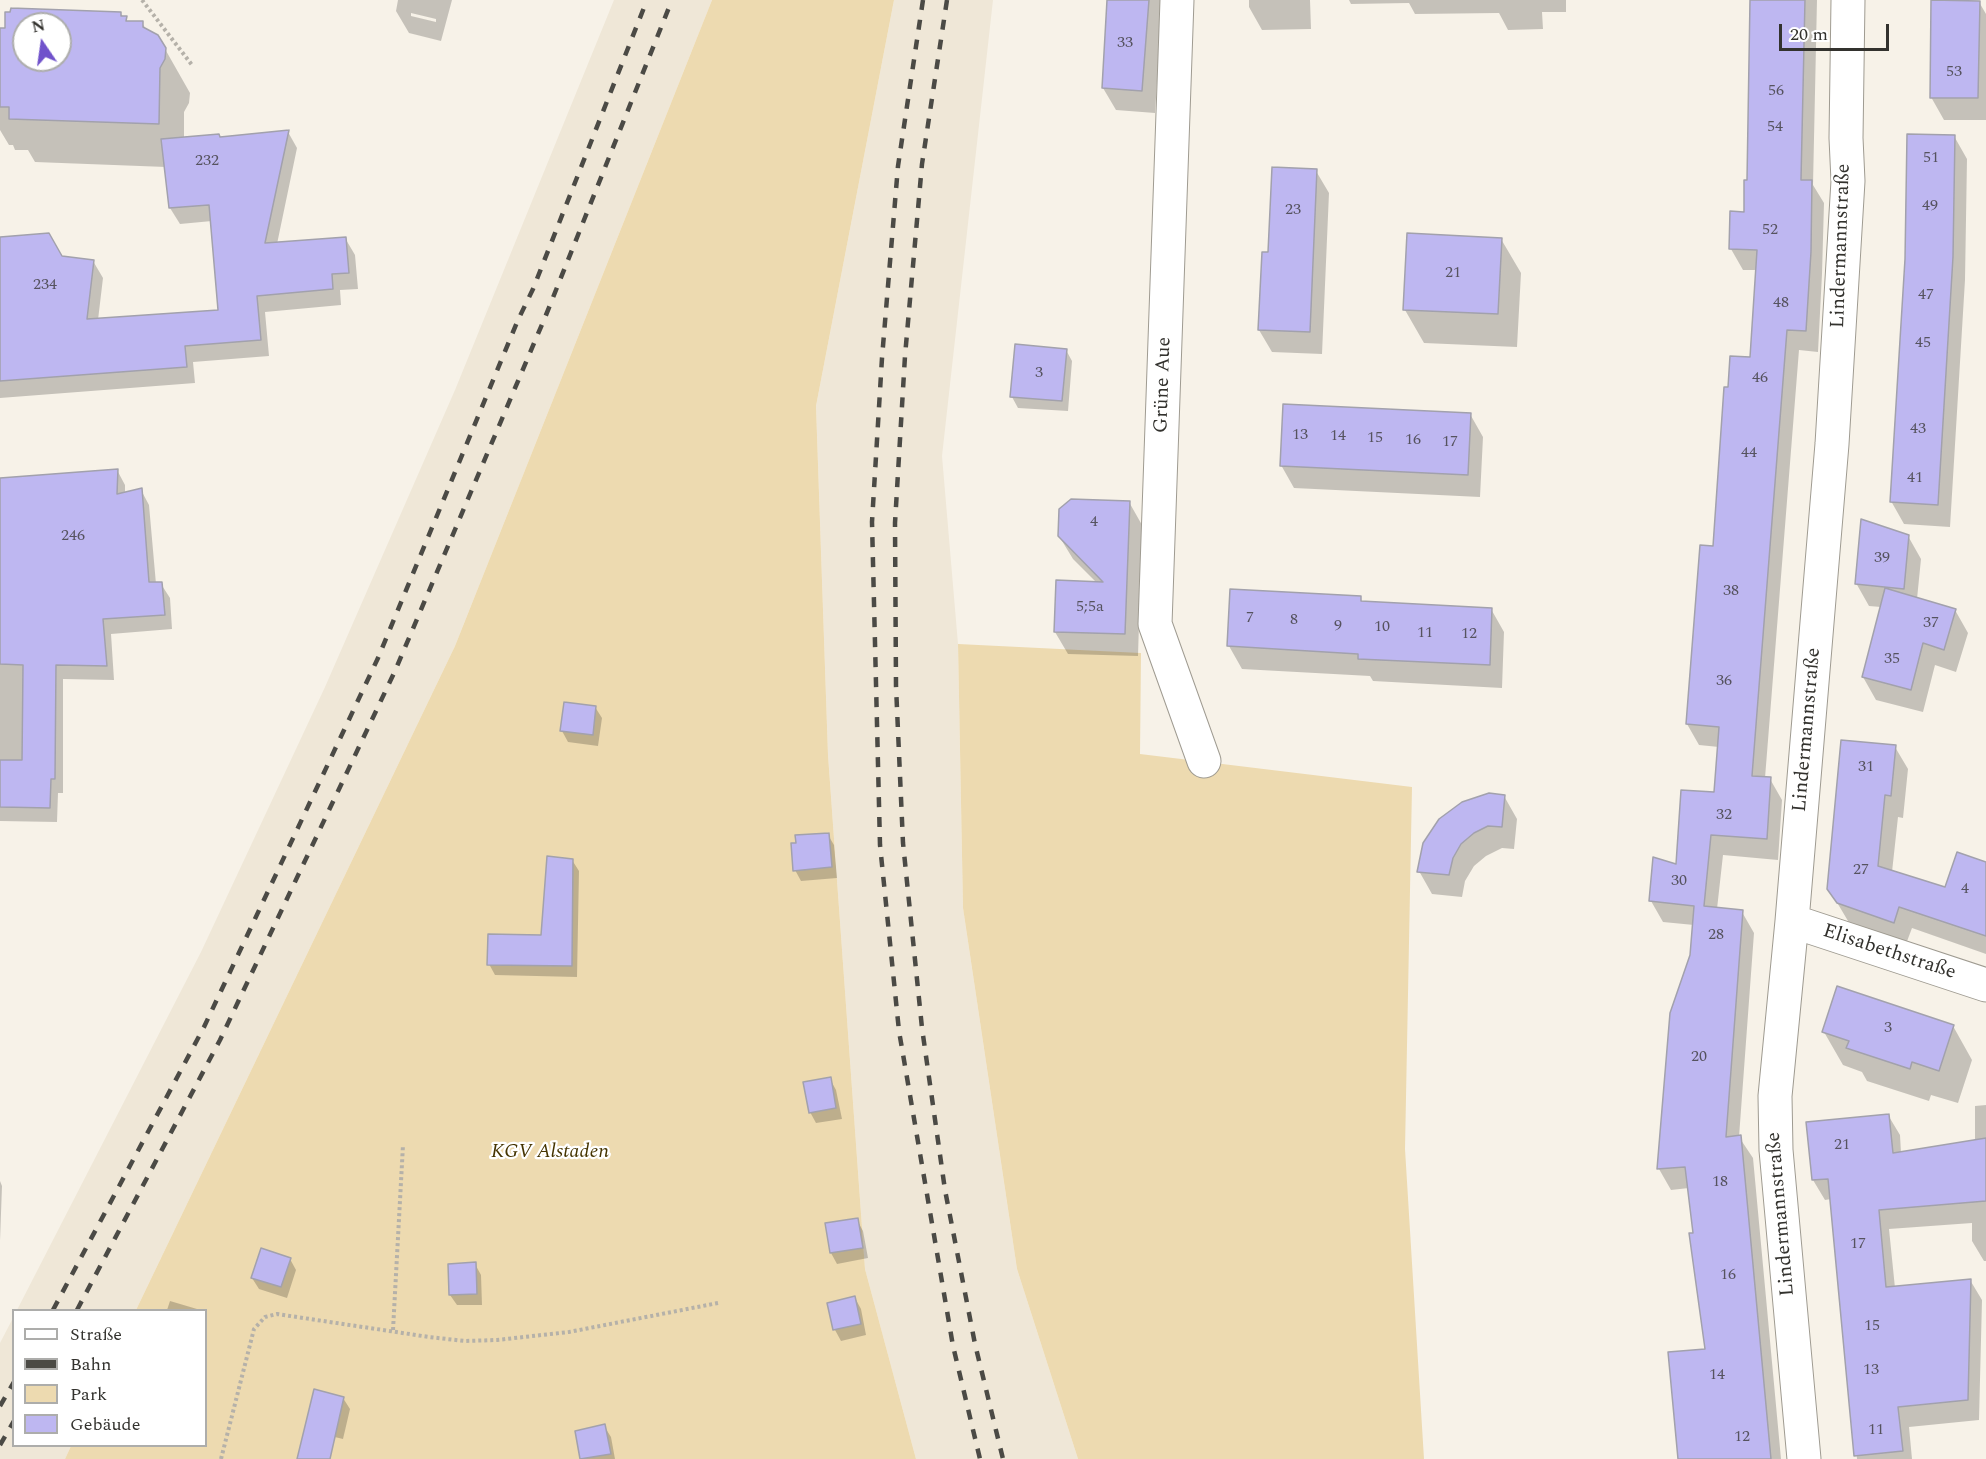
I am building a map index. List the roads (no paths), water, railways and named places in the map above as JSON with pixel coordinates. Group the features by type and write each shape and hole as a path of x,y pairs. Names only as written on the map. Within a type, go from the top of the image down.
{"street":[{"name":"Grüne Aue","path":"1177,0 1155,624 1204,761"},
{"name":"Lindermannstraße","path":"1804,1459 1774,1110 1832,444 1848,181 1846,138 1848,0"},
{"name":"Elisabethstraße","path":"1792,921 1986,985"}],"railway":[{"path":"54,1309 204,1027 378,658 518,320 533,289 647,0"},
{"path":"78,1309 220,1040 395,671 546,315 672,0"},
{"path":"923,0 898,166 882,358 872,522 880,845 899,1031 953,1346 980,1459"},
{"path":"947,0 922,164 905,356 895,523 896,686 903,843 922,1028 945,1190 975,1344 1003,1459"},
{"path":"0,1406 12,1385"},
{"path":"0,1445 12,1424"}],"park label":[{"name":"KGV Alstaden","path":"550,1153"}]}
